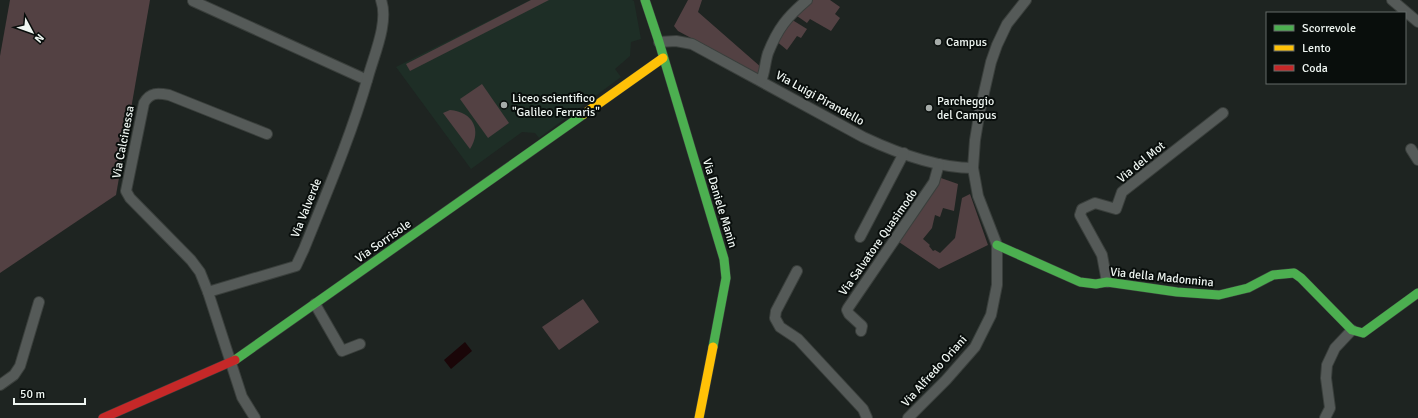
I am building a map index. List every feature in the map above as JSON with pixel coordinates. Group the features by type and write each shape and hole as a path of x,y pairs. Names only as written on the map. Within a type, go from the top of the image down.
{"street":[{"name":"Via Valverde","path":"208,292 296,266 347,142 367,80 379,40 382,23 383,6 381,0"},
{"name":"Via Daniele Manin","path":"645,0 724,259 726,278 700,418"},
{"path":"761,81 764,75 768,54 781,26 792,13 807,0"},
{"name":"Via Alfredo Oriani","path":"908,418 946,380 975,347 991,315 997,285 997,245 978,196 974,168 975,140 991,62 1004,29 1026,0"},
{"path":"1392,0 1418,22"},
{"path":"193,1 367,80"},
{"name":"Via Luigi Pirandello","path":"659,42 676,41 692,44 886,147 939,164 974,168"},
{"name":"Via Sorrisole","path":"102,418 230,363 663,58"},
{"name":"Via Calcinessa","path":"208,292 200,272 191,260 135,203 126,191 144,103 148,97 153,94 159,93 169,95 267,134"},
{"name":"Via del Mot","path":"1107,282 1102,255 1080,215 1082,209 1095,204 1116,209 1122,192 1224,113"},
{"path":"1411,149 1418,160"},
{"path":"860,236 904,153"},
{"name":"Via Salvatore Quasimodo","path":"861,331 862,326 849,314 847,310 934,182 939,164"},
{"name":"Via della Madonnina","path":"997,245 1080,282 1096,284 1107,282 1177,292 1219,295 1248,288 1274,275 1294,273 1301,278 1352,330"},
{"path":"797,271 776,311 775,318 780,327 798,339 863,409 867,418"},
{"path":"208,292 242,397 255,418"},
{"path":"1325,418 1330,408 1326,378 1327,365 1335,348 1352,330 1363,333 1418,293"},
{"path":"0,385 14,375 20,366 39,302"},
{"path":"315,304 342,351 360,344"}],"shaded area":[{"path":"10,0 150,0 116,195 0,273 0,56"},
{"name":"Liceo scientifico \"Galileo Ferraris\"","path":"530,0 632,0 634,1 641,39 631,42 630,56 615,69 621,77 539,138 535,133 522,132 471,169 396,67"},
{"path":"531,0 549,0 410,71 406,64"},
{"path":"688,0 702,0 698,12 762,68 758,74 678,31 674,26"},
{"path":"810,0 830,0 840,7 835,14 840,18 831,31 810,19 807,23 797,16 796,14"},
{"path":"790,21 794,21 807,29 801,38 797,36 787,50 775,40"},
{"path":"482,84 509,123 488,138 460,99"},
{"path":"450,110 465,114 473,123 475,135 474,142 470,149 443,113"},
{"path":"941,178 958,184 954,211 943,208 940,217 935,215 932,228 923,239 930,245 929,246 933,251 935,250 940,253 955,238 962,198 970,194 988,245 939,269 896,240"},
{"path":"583,299 599,322 559,350 542,327"},
{"path":"465,342 472,351 451,369 444,360"}],"traffic: fast":[{"path":"645,0 724,259 726,278 713,347"},
{"path":"235,360 584,114"},
{"path":"997,245 1080,282 1096,284 1107,282 1177,292 1219,295 1248,288 1273,275 1294,273 1301,278 1352,330 1363,333 1418,293"}],"traffic: slow":[{"path":"584,114 663,58"},
{"path":"699,418 713,347"}],"traffic: jam":[{"path":"103,418 235,360"}],"place":[{"name":"Campus","path":"938,42"},
{"name":"Liceo scientifico \"Galileo Ferraris\"","path":"504,105"},
{"name":"Parcheggio del Campus","path":"929,108"}]}
